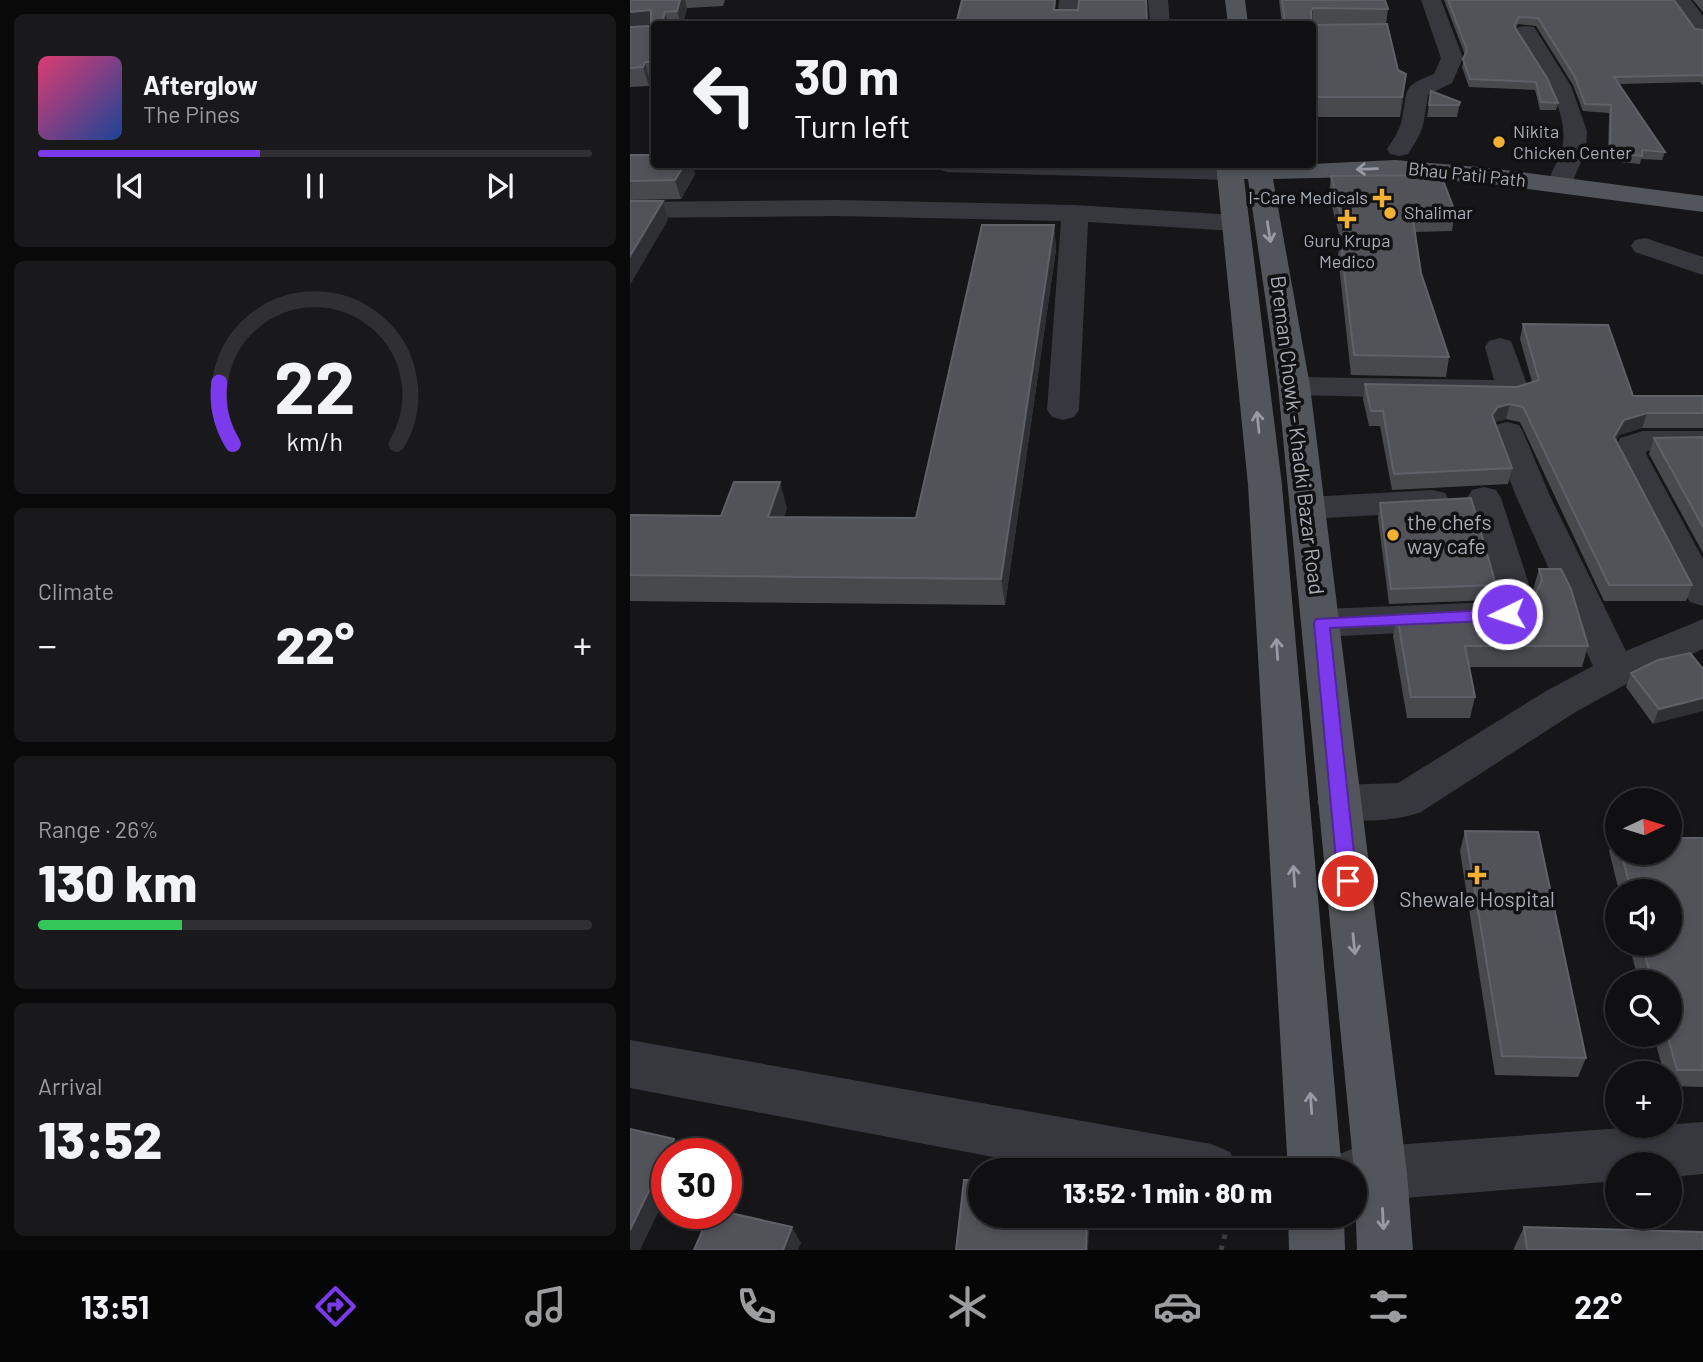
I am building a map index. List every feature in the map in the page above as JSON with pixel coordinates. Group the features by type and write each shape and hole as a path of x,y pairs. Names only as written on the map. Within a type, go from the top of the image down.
{"main road":[{"path":"1236,0 1238,21"},
{"name":"Bhau Patil Path","path":"1337,145 1399,149 1703,204"},
{"name":"Bhau Patil Path","path":"1244,168 1395,168 1703,187"},
{"name":"Breman Chowk - Khadki Bazar Road","path":"1244,168 1235,223 1265,485 1314,1158"},
{"name":"Breman Chowk - Khadki Bazar Road","path":"1244,168 1294,386 1322,623 1339,802 1366,1158"},
{"name":"Breman Chowk - Khadki Bazar Road","path":"1367,1174 1385,1250"},
{"path":"1316,1228 1317,1250"}],"street":[{"path":"1067,21 1069,0"},
{"path":"1158,0 1160,21"},
{"path":"1399,149 1412,127 1415,94 1423,85 1444,78 1452,58 1432,0"},
{"path":"1680,0 1703,30"},
{"path":"1526,32 1574,120 1575,146 1562,177"},
{"path":"630,210 836,208 1075,213 1235,223"},
{"path":"1063,410 1075,213"},
{"path":"1645,246 1703,267"},
{"path":"1294,386 1513,390 1500,347"},
{"path":"1507,432 1533,496 1616,672"},
{"path":"1703,441 1643,441 1632,445 1629,454 1703,593"},
{"path":"1307,508 1533,496"},
{"path":"1322,623 1500,615 1513,611 1516,600 1484,498"},
{"path":"1339,802 1406,800 1560,702 1616,672 1703,633"},
{"path":"630,1064 1140,1158"},
{"path":"1367,1174 1703,1148"}],"path":[{"path":"1221,1250 1227,1228"}],"building":[{"path":"630,0 680,0 677,11 665,12 663,21 651,21 651,10 630,12"},
{"path":"962,0 1055,0 1054,10 1078,10 1079,0 1146,0 1147,21 957,21"},
{"path":"1282,0 1385,0 1388,9 1313,8 1311,21 1285,21"},
{"path":"1448,0 1674,0 1695,29 1703,30 1703,76 1614,77 1665,152 1642,150 1642,156 1610,153 1611,105 1585,104 1575,77 1538,18 1519,17 1514,26 1547,78 1558,103 1541,102 1536,82 1470,79 1463,59 1467,50"},
{"path":"1387,24 1398,70 1406,74 1402,97 1316,97 1316,25"},
{"path":"651,26 651,62 645,62 643,67 630,68 630,27"},
{"path":"1431,91 1460,102 1459,105 1429,105"},
{"path":"630,155 651,155 651,168 682,168 675,180 630,181"},
{"path":"1441,175 1455,212 1412,213 1421,273 1449,357 1354,355 1340,236 1346,236 1331,176"},
{"path":"630,201 663,201 630,256"},
{"path":"982,225 1054,225 1001,579 630,575 630,515 721,516 734,482 780,482 768,517 916,518"},
{"path":"1523,324 1608,325 1633,396 1703,396 1703,413 1647,413 1624,420 1614,437 1692,585 1609,585 1523,407 1510,404 1498,407 1492,415 1512,468 1394,474 1383,411 1371,411 1365,384 1517,387 1539,380"},
{"path":"1703,437 1703,527 1654,438"},
{"path":"1471,498 1496,585 1391,589 1380,503"},
{"path":"1539,569 1561,569 1571,589 1588,646 1465,646 1475,697 1411,697 1397,615 1506,610 1533,600 1542,580"},
{"path":"1690,653 1703,669 1703,698 1659,709 1631,673 1658,660"},
{"path":"1465,831 1538,832 1586,1058 1502,1056"},
{"path":"1682,838 1703,838 1703,1070 1682,1070 1682,1061 1674,1061 1671,1047 1682,1047 1682,970 1649,970 1645,956 1682,956 1682,879 1628,879 1624,865 1682,865"},
{"path":"630,1129 670,1138 651,1138 651,1187 630,1230"},
{"path":"964,1180 968,1180 968,1228 1087,1228 1086,1250 956,1250"},
{"path":"742,1216 792,1227 783,1250 694,1250 703,1229 742,1229"},
{"path":"1524,1227 1703,1232 1703,1250 1527,1250"}],"place":[{"name":"Nikita Chicken Center","path":"1499,142"},
{"name":"I-Care Medicals","path":"1382,198"},
{"name":"Shalimar","path":"1390,213"},
{"name":"Guru Krupa Medico","path":"1347,219"},
{"name":"the chefs way cafe","path":"1393,535"},
{"name":"Shewale Hospital","path":"1477,875"}],"route":[{"path":"1348,881 1322,623 1507,614"}]}
